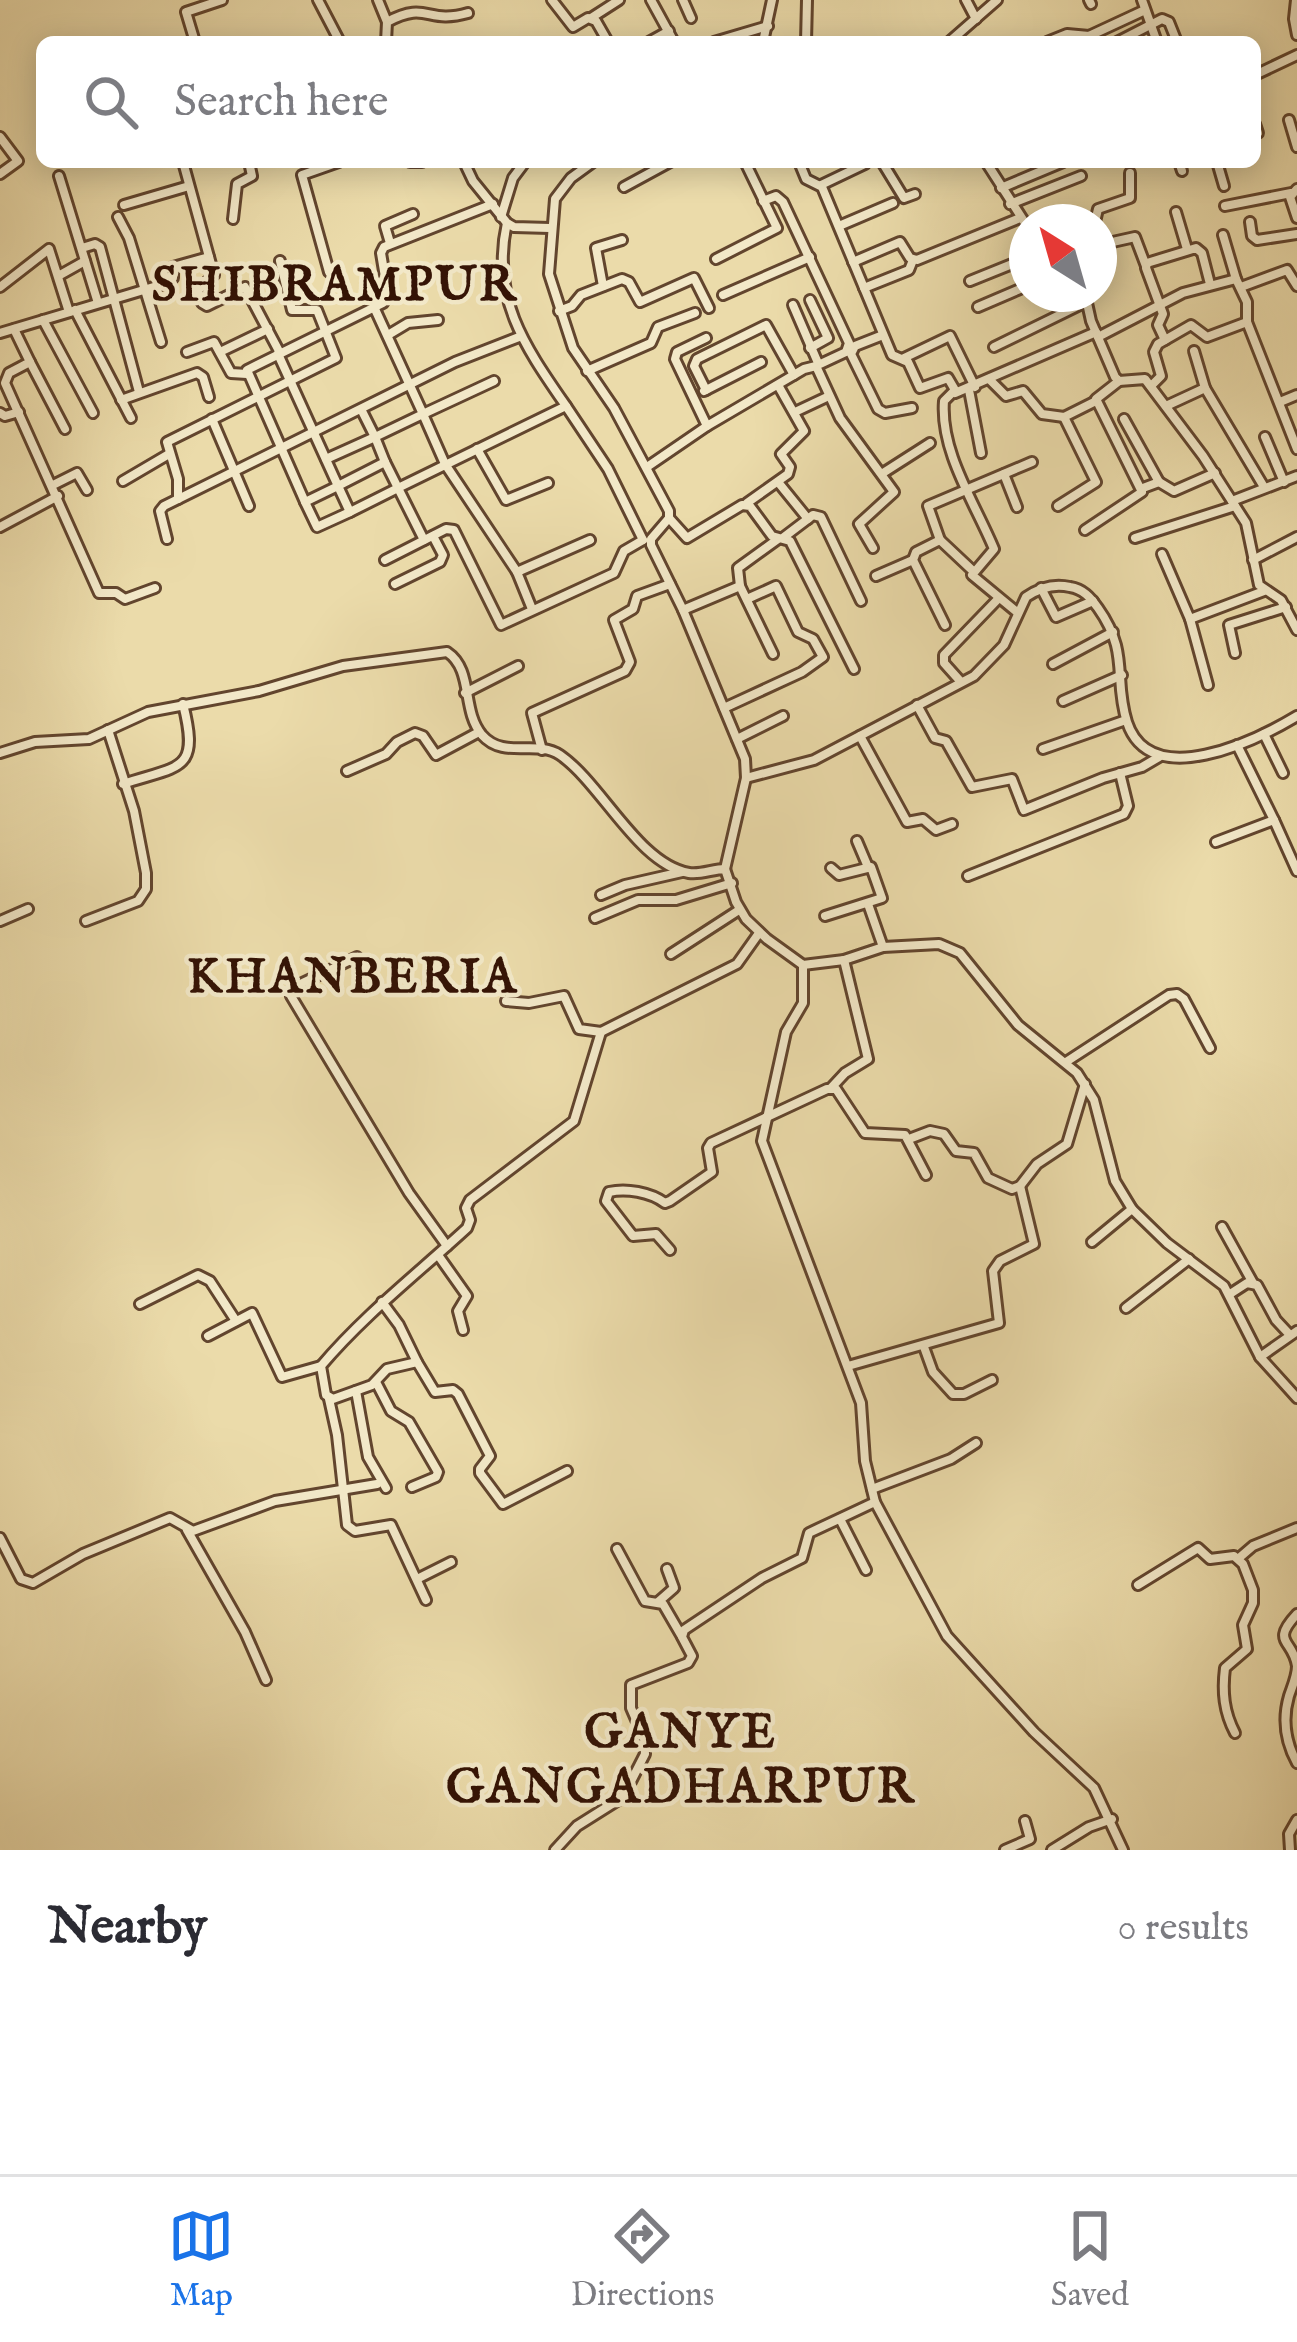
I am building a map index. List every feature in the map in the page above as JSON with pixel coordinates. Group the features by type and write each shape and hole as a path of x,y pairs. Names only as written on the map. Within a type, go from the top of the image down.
{"street":[{"path":"190,36 186,12 222,0"},
{"path":"319,0 337,36"},
{"path":"378,0 387,22 386,36"},
{"path":"552,0 573,27 619,0"},
{"path":"651,0 671,36"},
{"path":"683,0 692,18"},
{"path":"765,36 772,0"},
{"path":"806,36 807,0"},
{"path":"966,0 976,19"},
{"path":"956,36 997,0"},
{"path":"1296,0 1297,34"},
{"path":"1091,36 1143,5 1155,36"},
{"path":"387,22 413,8 441,18 468,13"},
{"path":"591,18 604,36"},
{"path":"1128,36 1166,19 1174,36"},
{"path":"734,36 768,26"},
{"path":"660,36 669,31"},
{"path":"1261,72 1297,56"},
{"path":"1289,120 1297,147"},
{"path":"0,137 18,161 0,174"},
{"path":"184,168 213,279 198,290 202,303 207,306 245,286 350,512"},
{"path":"233,219 237,184 252,176 250,168"},
{"path":"322,168 302,175 329,272"},
{"path":"467,168 504,220 550,228"},
{"path":"520,168 513,178 504,220 506,285 519,337 608,469 683,610 737,739 746,778 725,869 739,910 759,933 803,965 844,960 883,946 939,944 960,953 1018,1025 1066,1062 1085,1084 1100,1115 1115,1181 1132,1209 1167,1244 1216,1278 1260,1357 1297,1398"},
{"path":"585,168 561,188 550,228 550,274 559,311 587,371 647,467 669,518 687,538 746,504 790,470 782,454 804,431 778,385"},
{"path":"624,187 659,168"},
{"path":"716,259 775,232 776,224 748,168"},
{"path":"802,168 806,178 821,185 892,355 904,358 950,336 972,389 981,453"},
{"path":"821,185 857,168"},
{"path":"886,168 904,197 915,194"},
{"path":"989,168 1010,204 1082,176"},
{"path":"1001,188 1049,168"},
{"path":"1218,168 1224,186"},
{"path":"1113,204 1130,198 1130,173"},
{"path":"59,176 98,303"},
{"path":"124,205 189,186"},
{"path":"1225,206 1294,191 1297,218"},
{"path":"763,201 776,196 784,202 878,409 885,413 912,408"},
{"path":"839,226 892,203"},
{"path":"247,374 250,368 374,307 388,295 381,253 390,243 493,204"},
{"path":"1176,212 1187,249"},
{"path":"390,243 387,223 413,214"},
{"path":"118,217 161,342"},
{"path":"1250,222 1257,240 1297,234"},
{"path":"863,288 909,270 914,260 1009,227"},
{"path":"1223,235 1248,306 1247,322 1297,449"},
{"path":"1117,241 1135,236 1164,317 1158,326 1165,340"},
{"path":"603,286 596,248 622,240"},
{"path":"853,262 900,242 914,260"},
{"path":"82,248 100,247 140,392"},
{"path":"0,287 48,248 72,311 131,418"},
{"path":"1146,266 1187,249 1200,249 1210,284"},
{"path":"0,333 146,289 170,280 173,267 209,257"},
{"path":"723,295 810,257"},
{"path":"60,275 86,261"},
{"path":"178,499 178,479 166,442 336,358 317,310 292,310 280,261"},
{"path":"970,281 1009,265"},
{"path":"973,571 994,549 966,490 944,425 944,400 1210,284 1238,283 1292,268 1297,286"},
{"path":"559,311 572,307 577,297 626,279 640,302 694,278 709,308"},
{"path":"978,307 1009,294"},
{"path":"810,348 828,338 811,300"},
{"path":"793,305 829,396 894,495 860,524 873,548"},
{"path":"374,307 445,464 517,572 532,609"},
{"path":"994,347 1059,312"},
{"path":"1090,312 1119,381"},
{"path":"587,371 651,343 658,327 695,313"},
{"path":"43,320 93,413"},
{"path":"388,335 408,323 438,320"},
{"path":"1151,386 1161,376 1154,347 1186,326 1194,326 1207,337 1247,322"},
{"path":"706,390 694,366 698,359 766,326 794,375"},
{"path":"14,328 65,429"},
{"path":"220,352 268,329"},
{"path":"647,467 794,375 884,335"},
{"path":"167,539 160,508 463,358 519,337"},
{"path":"706,338 675,356 707,426"},
{"path":"187,352 211,342 230,373 247,374"},
{"path":"1194,351 1205,388 1264,487"},
{"path":"904,358 920,388 948,378 956,393"},
{"path":"30,362 4,377 100,595 115,593 125,599 155,588"},
{"path":"694,397 761,362"},
{"path":"122,400 201,374 209,397"},
{"path":"247,374 317,527 566,406"},
{"path":"989,380 1006,396 1023,391 1042,413 1064,417 1096,401 1119,381 1140,376 1215,473 1250,532 1255,577 1286,608 1297,630"},
{"path":"326,459 494,381"},
{"path":"1166,406 1205,388"},
{"path":"1280,402 1297,394"},
{"path":"795,412 829,396"},
{"path":"1096,401 1143,488"},
{"path":"362,410 398,488 442,559 395,584"},
{"path":"0,413 19,412"},
{"path":"1058,506 1096,482 1064,417"},
{"path":"1124,418 1159,482 1174,491 1215,473"},
{"path":"212,419 248,506"},
{"path":"1265,437 1284,482"},
{"path":"883,473 930,443"},
{"path":"477,449 506,500 548,483"},
{"path":"123,481 169,454"},
{"path":"304,502 386,462"},
{"path":"1018,614 975,579 973,571 940,540 926,509 1032,463"},
{"path":"53,485 77,473 87,490"},
{"path":"1004,474 1017,507"},
{"path":"1135,538 1297,476"},
{"path":"778,482 808,519"},
{"path":"1085,530 1143,488 1159,482"},
{"path":"0,527 58,496"},
{"path":"746,504 782,538 813,584 854,669"},
{"path":"773,654 740,586 738,568 808,519 821,517 861,601"},
{"path":"385,560 454,530 500,624 614,573 624,551 646,540 669,518"},
{"path":"1253,560 1297,537"},
{"path":"517,572 590,540"},
{"path":"876,576 913,560 916,552 940,540"},
{"path":"1162,554 1190,619 1208,685"},
{"path":"913,560 945,625"},
{"path":"542,750 532,713 625,670 630,662 614,620 634,608 637,596 670,584"},
{"path":"683,610 740,586"},
{"path":"724,708 802,672 823,657 813,639 798,632 776,586 746,599"},
{"path":"1041,588 1056,617 1093,601"},
{"path":"746,778 785,770 962,682 995,656 1026,598 1041,588 1076,588 1093,601 1113,632 1126,720 1141,744 1159,757"},
{"path":"1190,619 1265,590"},
{"path":"962,682 944,663 944,655 998,599"},
{"path":"1235,652 1230,625 1286,608"},
{"path":"1053,664 1113,632"},
{"path":"0,753 34,742 89,739 126,719 183,704 437,651 455,658 462,668 479,732 501,747 560,755 644,846 684,872"},
{"path":"465,693 518,666"},
{"path":"1063,700 1122,675"},
{"path":"123,784 175,767 189,754 193,746 183,704"},
{"path":"917,705 935,738 946,740 972,787 1012,779 1024,810 1159,757 1180,758 1237,745 1297,716"},
{"path":"737,739 783,716"},
{"path":"1043,749 1126,720"},
{"path":"86,921 131,905 146,889 136,823 108,730"},
{"path":"347,771 386,754 415,733 423,736 436,755 479,732"},
{"path":"1264,734 1283,772"},
{"path":"860,736 907,822 923,819 936,830 952,824"},
{"path":"1237,745 1297,871"},
{"path":"968,876 1124,814 1128,806 1120,773"},
{"path":"1216,842 1274,820"},
{"path":"825,916 882,898 874,871 856,841"},
{"path":"831,868 839,875 868,867"},
{"path":"601,895 684,872 725,869"},
{"path":"595,918 638,900 676,900 732,883"},
{"path":"868,904 883,946"},
{"path":"0,921 28,909"},
{"path":"671,954 739,910"},
{"path":"506,1001 529,1004 565,996 579,1029 601,1032 737,964 759,933"},
{"path":"357,957 296,986 291,996 410,1193 448,1246"},
{"path":"670,1250 656,1234 638,1237 628,1232 610,1210 609,1192 637,1191 670,1201 712,1172 708,1148 712,1143 831,1088 845,1072 868,1058 844,960"},
{"path":"803,965 802,1003 786,1032 778,1080 765,1118 765,1153 861,1403 875,1502 947,1636 1034,1732 1086,1779 1112,1819 1123,1850"},
{"path":"1066,1062 1161,999 1177,994 1210,1048"},
{"path":"208,1336 247,1314 255,1316 282,1378 321,1366 382,1302 470,1225 466,1208 470,1200 537,1152 579,1114 582,1083 595,1060 601,1032"},
{"path":"910,1139 938,1131 956,1151 974,1153 988,1178 1005,1188 1020,1186 1037,1164 1067,1144 1085,1084"},
{"path":"831,1088 865,1133 899,1132 910,1139 926,1175"},
{"path":"848,1366 999,1323 993,1270 1000,1261 1034,1244 1020,1186"},
{"path":"1092,1241 1132,1209"},
{"path":"1222,1227 1281,1327 1294,1333"},
{"path":"438,1255 467,1296 458,1311 463,1330"},
{"path":"1126,1308 1190,1259"},
{"path":"140,1304 198,1275 205,1276 236,1322"},
{"path":"1229,1294 1253,1282"},
{"path":"382,1302 435,1392 458,1394 490,1456 480,1474 502,1504 567,1471"},
{"path":"1260,1357 1294,1333"},
{"path":"923,1347 933,1372 953,1394 964,1394 992,1380"},
{"path":"329,1399 376,1382 388,1369 417,1362"},
{"path":"321,1366 345,1519 350,1529 392,1525 426,1600"},
{"path":"376,1382 392,1414 406,1419 438,1472 412,1487"},
{"path":"187,1530 275,1501 343,1487 382,1486 368,1457 356,1391"},
{"path":"872,1489 951,1459 976,1443"},
{"path":"682,1636 729,1598 802,1558 807,1536 875,1502"},
{"path":"0,1538 21,1579 33,1583 82,1554 170,1518 187,1530 245,1632 266,1681"},
{"path":"840,1519 866,1570"},
{"path":"1138,1585 1198,1548 1210,1559 1239,1558 1253,1546 1297,1528"},
{"path":"617,1550 651,1604 674,1588 668,1569"},
{"path":"1234,1733 1225,1711 1225,1669 1245,1655 1243,1625 1254,1598 1239,1558"},
{"path":"417,1579 451,1562"},
{"path":"554,1850 577,1826 627,1791 647,1747 633,1716 631,1685 691,1660 682,1636 658,1602"},
{"path":"1296,1759 1285,1723 1297,1667 1283,1639 1287,1624 1297,1614"},
{"path":"1052,1850 1112,1819"},
{"path":"1290,1850 1289,1834 1297,1820"},
{"path":"1011,1849 1030,1839 1025,1821"}],"district":[{"name":"SHIBRAMPUR","path":"335,283"},
{"name":"KHANBERIA","path":"353,975"},
{"name":"GANYE GANGADHARPUR","path":"681,1758"}]}
